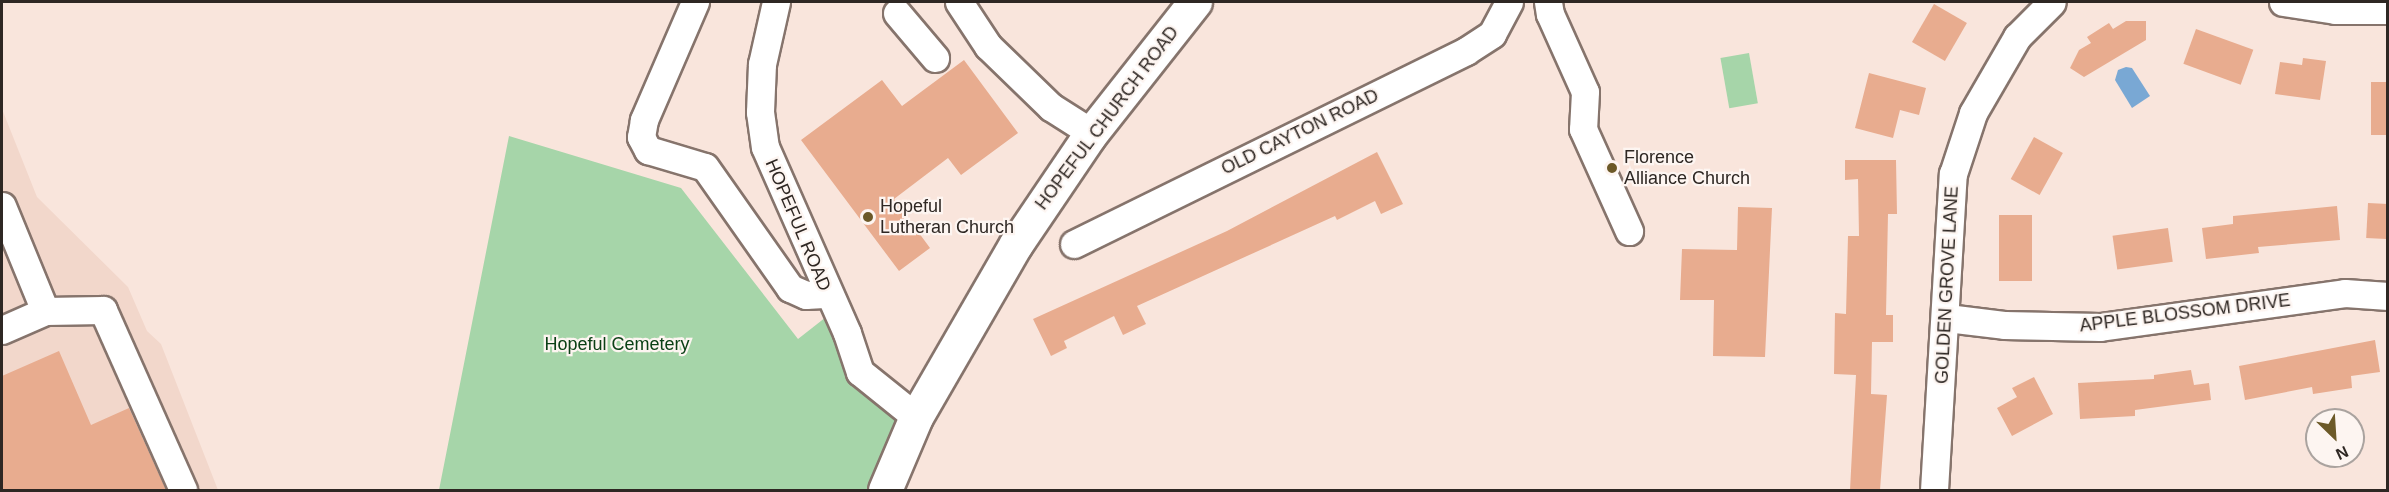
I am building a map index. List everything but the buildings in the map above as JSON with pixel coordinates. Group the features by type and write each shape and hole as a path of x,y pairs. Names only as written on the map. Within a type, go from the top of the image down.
{"main road":[{"name":"HOPEFUL CHURCH ROAD","path":"885,490 916,417 1016,244 1092,133 1195,2"}],"street":[{"path":"695,2 644,120 641,137 648,150 705,167 790,288 806,296 828,294"},
{"name":"HOPEFUL ROAD","path":"776,2 762,64 760,112 765,147 847,333 860,372 916,417"},
{"path":"959,2 988,46 1051,107 1092,133"},
{"name":"OLD CAYTON ROAD","path":"1074,244 1466,51 1492,34 1509,2"},
{"path":"1548,2 1550,14 1585,92 1583,129 1629,231"},
{"name":"GOLDEN GROVE LANE","path":"1934,490 1947,318 1949,203 1956,164 1973,113 2017,37 2052,2"},
{"path":"2283,2 2335,10 2388,10"},
{"path":"896,5 935,58"},
{"path":"2,206 45,311"},
{"name":"APPLE BLOSSOM DRIVE","path":"1947,318 2004,325 2100,327 2345,293 2388,296"},
{"path":"2,330 45,311 103,310 183,490"}],"shaded area":[{"path":"2,109 37,197 128,287 147,331 161,344 218,490 2,490"}],"green space":[{"path":"1749,53 1758,103 1729,108 1720,58"},
{"name":"Hopeful Cemetery","path":"509,136 681,188 798,339 835,310 860,372 916,417 885,490 439,490"}],"water":[{"path":"2126,67 2132,68 2150,96 2132,108 2115,80 2118,70"}],"place":[{"name":"Florence Alliance Church","path":"1612,168"},
{"name":"Hopeful Lutheran Church","path":"868,217"}]}
